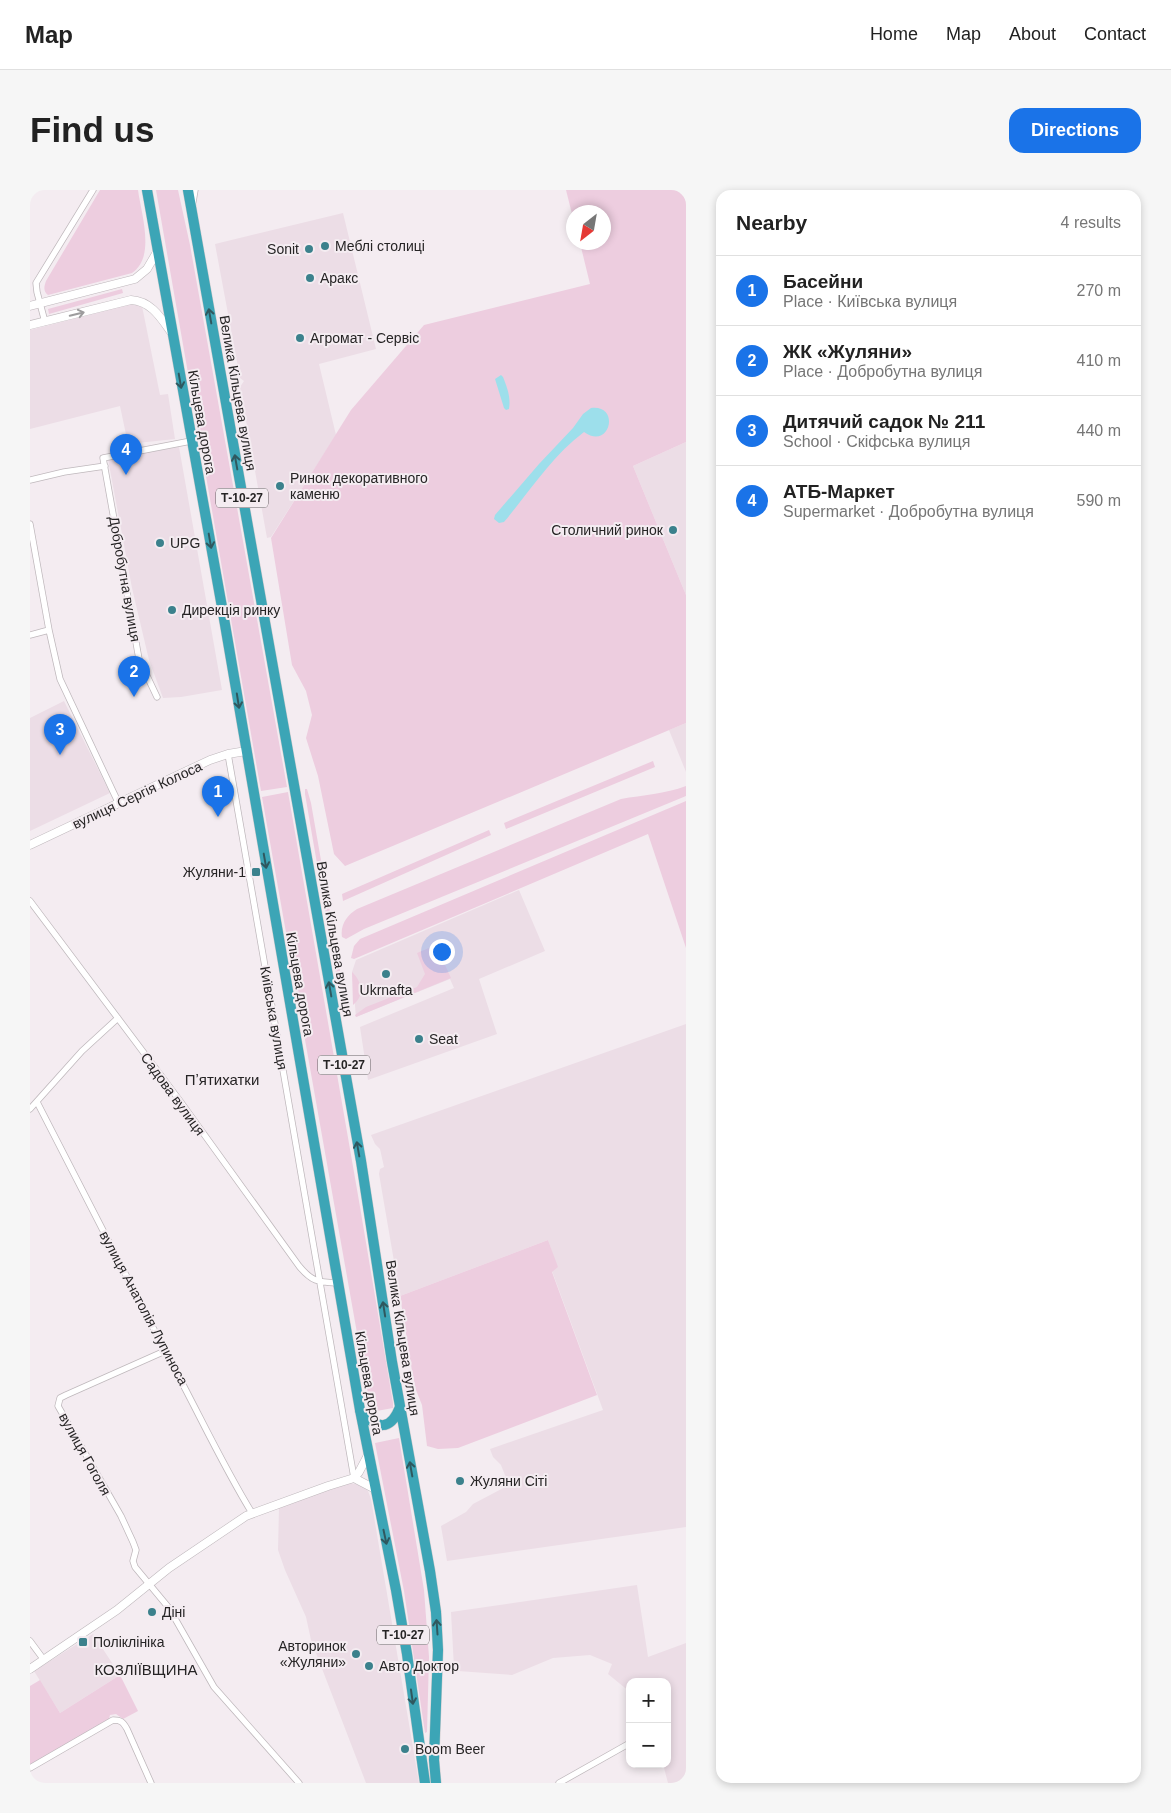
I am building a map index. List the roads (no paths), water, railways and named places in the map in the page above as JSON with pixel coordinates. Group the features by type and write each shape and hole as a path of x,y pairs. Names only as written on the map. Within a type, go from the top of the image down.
{"highway":[{"name":"Кільцева дорога","path":"147,190 222,607 368,1455 396,1590 407,1654 424,1783"},
{"name":"Т-10-27","path":"188,190 192,209"},
{"name":"Велика Кільцева вулиця","path":"192,209 357,1143 400,1407 434,1595 438,1675 434,1752 436,1783"},
{"path":"360,1410 374,1424 381,1425 394,1420 400,1407"}],"street":[{"path":"45,322 36,283 93,190"},
{"path":"192,209 195,190"},
{"path":"30,306 135,279 147,269 157,252"},
{"path":"30,325 132,300 146,304 153,309 172,333"},
{"name":"Добробутна вулиця","path":"158,697 139,660 104,458 191,442"},
{"path":"30,480 64,472 105,466"},
{"path":"30,524 32,550 60,679 118,802"},
{"path":"30,635 49,630"},
{"name":"вулиця Сергія Колоса","path":"30,845 210,760 246,751"},
{"name":"Київська вулиця","path":"228,754 320,1282"},
{"name":"Садова вулиця","path":"30,901 299,1266 312,1280 320,1282"},
{"path":"30,1109 82,1051 118,1018"},
{"name":"вулиця Анатолія Лупиноса","path":"37,1102 165,1351 252,1513"},
{"path":"338,1283 320,1282 354,1478"},
{"name":"вулиця Гоголя","path":"148,1584 133,1561 136,1550 121,1516 58,1406 60,1398 165,1351"},
{"path":"30,1670 118,1610 176,1563 236,1522 252,1513 354,1478 368,1455"},
{"path":"354,1478 375,1489"},
{"path":"148,1584 169,1608 214,1687 299,1783"},
{"path":"30,1641 44,1660"},
{"path":"30,1768 113,1720 118,1720 127,1729 151,1783"},
{"path":"559,1783 626,1745"}],"water":[{"path":"501,375 509,396 509,409 506,410 495,379"},
{"path":"591,408 600,409 606,413 609,419 606,432 600,436 593,436 584,432 572,441 551,463 504,522 499,523 494,519 495,515 539,464 573,428 583,414"}],"place":[{"name":"Меблі столиці","path":"325,246"},
{"name":"Sonit","path":"309,249"},
{"name":"Аракс","path":"310,278"},
{"name":"Агромат - Сервіс","path":"300,338"},
{"name":"АТБ-Маркет","path":"126,475"},
{"name":"Ринок декоративного каменю","path":"280,486"},
{"name":"Столичний ринок","path":"673,530"},
{"name":"UPG","path":"160,543"},
{"name":"Дирекція ринку","path":"172,610"},
{"name":"ЖК «Жуляни»","path":"134,697"},
{"name":"Дитячий садок № 211","path":"60,755"},
{"name":"Басейни","path":"218,817"},
{"name":"Жуляни-1","path":"256,872"},
{"name":"Ukrnafta","path":"386,974"},
{"name":"Seat","path":"419,1039"},
{"name":"Жуляни Сіті","path":"460,1481"},
{"name":"Діні","path":"152,1612"},
{"name":"Поліклініка","path":"83,1642"},
{"name":"Авторинок «Жуляни»","path":"356,1654"},
{"name":"Авто Доктор","path":"369,1666"},
{"name":"Boom Beer","path":"405,1749"}],"district":[{"name":"Пʼятихатки","path":"222,1079"},
{"name":"КОЗЛІЇВЩИНА","path":"146,1669"}]}
